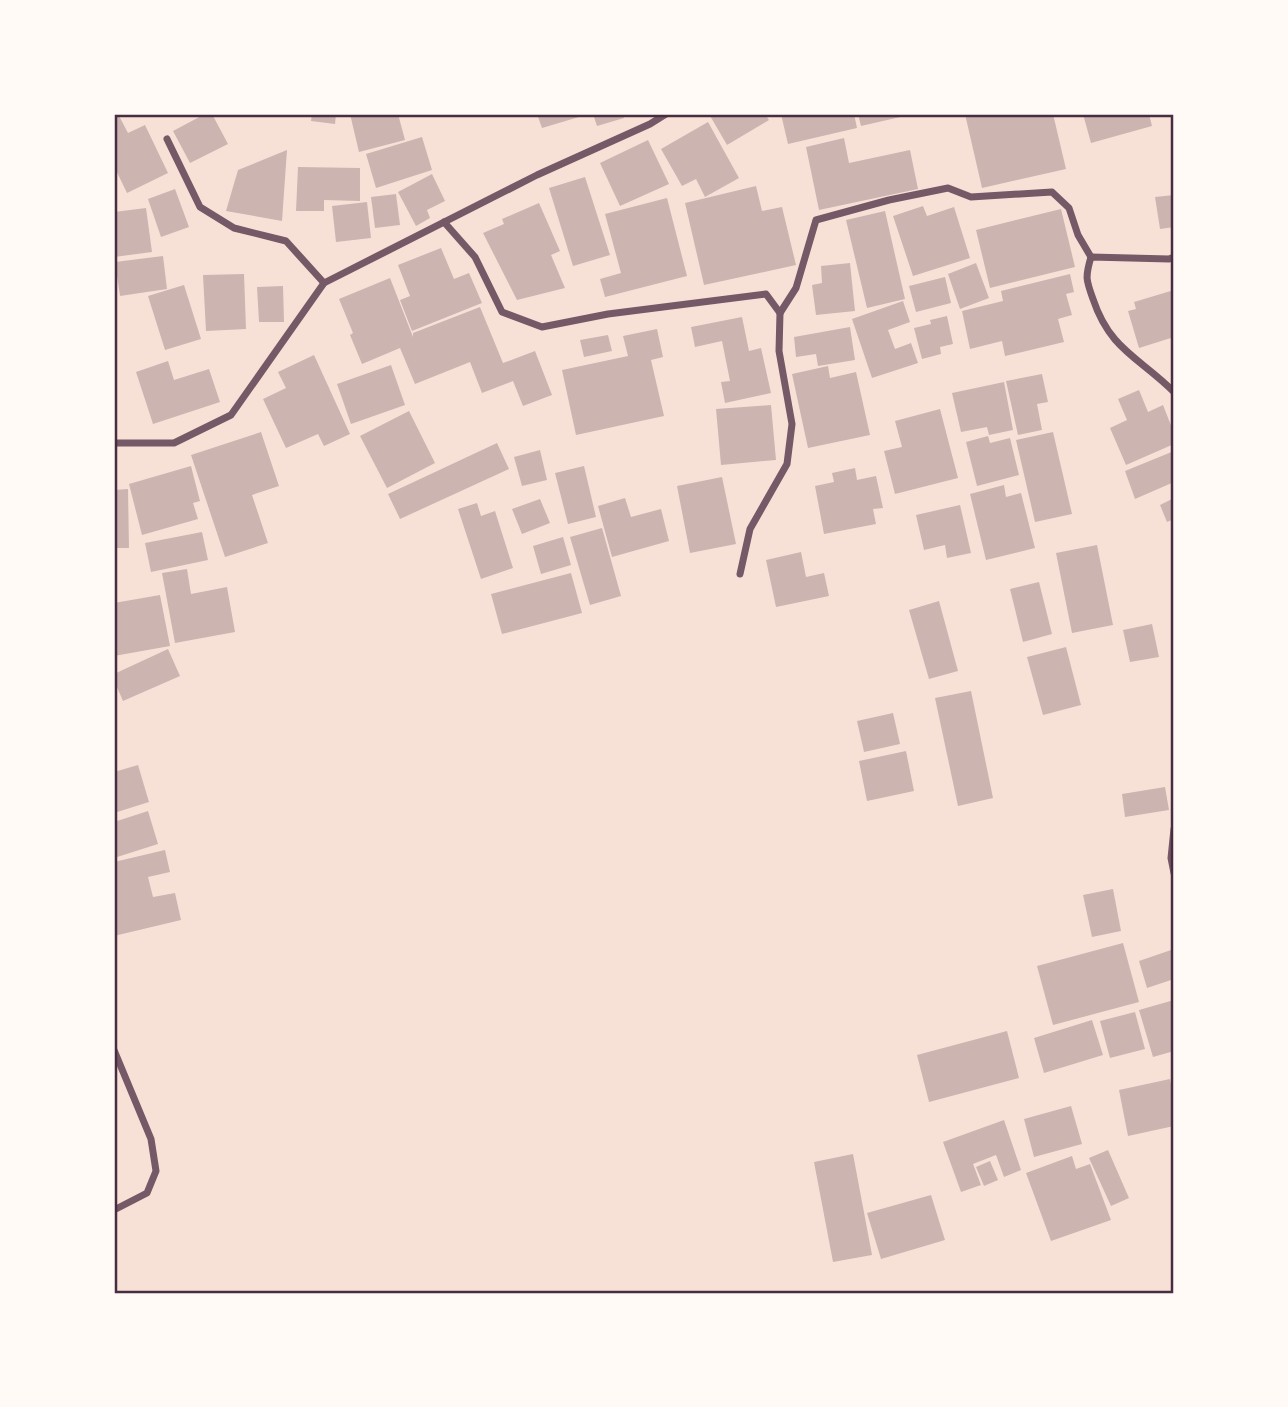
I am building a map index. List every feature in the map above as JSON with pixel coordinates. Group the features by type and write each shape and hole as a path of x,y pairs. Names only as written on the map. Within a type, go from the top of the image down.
{"street":[{"path":"114,443 174,443 230,415 324,283 537,175 650,124 666,114"},
{"path":"167,139 200,207 234,228 286,241 324,283"},
{"path":"740,574 750,529 787,464 792,424 779,351 780,313 796,288 816,220 947,187 971,197 1052,192 1069,208 1091,257 1085,277 1100,321 1117,345 1153,371 1174,392"},
{"path":"444,222 475,257 502,312 542,327 608,314 766,294 780,313"},
{"path":"1091,257 1174,257"},
{"path":"1174,829 1171,858 1174,873"},
{"path":"114,1050 151,1139 156,1171 147,1193 114,1210"}],"building":[{"path":"114,114 118,114 128,133 145,125 168,173 127,193 114,166"},
{"path":"205,114 212,114 228,144 190,163 173,131"},
{"path":"312,114 336,114 335,124 311,121"},
{"path":"350,114 398,114 405,140 359,152"},
{"path":"537,114 589,114 542,128"},
{"path":"593,114 623,114 624,118 597,126"},
{"path":"709,114 765,114 769,120 727,145"},
{"path":"781,114 854,114 857,128 788,144"},
{"path":"858,114 909,114 909,115 861,126"},
{"path":"965,114 1053,114 1066,169 982,188"},
{"path":"1083,114 1149,114 1152,126 1091,143"},
{"path":"708,122 739,178 705,197 696,179 682,186 661,149"},
{"path":"422,137 432,170 376,188 366,154"},
{"path":"844,138 849,163 910,150 918,189 819,210 806,147"},
{"path":"648,140 669,184 620,206 600,163"},
{"path":"287,150 282,221 226,211 238,170"},
{"path":"298,167 360,168 360,201 324,200 324,211 296,211"},
{"path":"432,174 445,201 427,210 430,218 416,226 398,192"},
{"path":"585,177 610,255 573,266 549,188"},
{"path":"756,186 762,211 782,207 796,265 704,285 685,203"},
{"path":"175,189 189,227 161,237 148,199"},
{"path":"396,194 400,225 375,228 371,197"},
{"path":"1174,195 1174,227 1160,229 1155,197"},
{"path":"667,198 687,276 605,297 600,279 621,273 605,214"},
{"path":"367,202 371,238 336,242 332,206"},
{"path":"539,203 560,251 551,255 565,288 517,300 483,233 504,224 502,219"},
{"path":"923,206 927,216 954,207 970,258 913,276 893,216"},
{"path":"146,208 152,252 114,257 114,212"},
{"path":"1061,209 1075,267 990,288 976,230"},
{"path":"885,211 905,299 867,308 846,220"},
{"path":"441,248 454,279 469,273 482,303 412,331 400,300 410,296 398,265"},
{"path":"163,256 167,289 120,296 115,262"},
{"path":"850,263 855,311 816,315 812,285 822,283 821,266"},
{"path":"976,263 989,298 960,309 948,274"},
{"path":"244,274 246,329 206,331 203,275"},
{"path":"1070,274 1074,292 1066,294 1072,315 1058,319 1064,342 1005,356 1002,341 970,349 962,311 1003,301 1001,291"},
{"path":"945,277 951,303 916,312 909,286"},
{"path":"390,278 413,337 413,333 480,307 503,363 535,351 552,395 523,406 513,381 482,393 470,362 415,384 400,348 362,364 339,299"},
{"path":"184,285 201,339 165,350 148,296"},
{"path":"283,286 284,322 259,322 257,287"},
{"path":"1174,290 1174,337 1139,348 1128,311 1136,309 1134,302"},
{"path":"903,301 910,322 888,330 895,349 911,343 918,363 872,378 852,319"},
{"path":"947,316 953,344 940,347 941,354 922,359 914,328"},
{"path":"742,317 749,351 761,348 771,393 725,403 721,382 730,381 722,341 695,347 691,327"},
{"path":"850,327 855,360 818,366 816,354 796,357 794,337"},
{"path":"657,329 663,357 651,360 664,416 576,435 562,370 628,356 623,336"},
{"path":"608,335 612,351 584,357 580,340"},
{"path":"314,355 350,434 324,446 318,434 286,448 263,399 286,388 278,372"},
{"path":"168,361 174,380 209,369 220,402 153,424 136,372"},
{"path":"391,365 405,405 351,424 337,384"},
{"path":"828,366 830,378 856,372 870,435 808,448 792,374"},
{"path":"1042,374 1048,402 1037,404 1042,430 1018,435 1006,381"},
{"path":"1004,382 1013,430 989,435 987,427 961,432 952,393"},
{"path":"1139,390 1148,412 1163,405 1174,433 1174,444 1126,465 1110,428 1127,420 1118,399"},
{"path":"771,405 776,460 721,465 716,409"},
{"path":"940,409 958,478 895,494 884,451 902,447 895,421"},
{"path":"409,411 435,463 387,488 360,436"},
{"path":"261,432 279,486 252,495 268,543 225,557 191,455"},
{"path":"1053,432 1072,514 1035,522 1016,440"},
{"path":"988,436 990,443 1010,438 1019,475 977,486 966,442"},
{"path":"497,443 509,469 400,519 388,494"},
{"path":"540,450 547,480 522,486 514,457"},
{"path":"1174,451 1174,482 1135,499 1125,471"},
{"path":"191,466 200,501 193,503 198,519 142,535 129,484"},
{"path":"584,466 596,517 568,524 555,473"},
{"path":"855,468 857,480 876,476 883,508 873,509 876,524 824,534 815,486 834,482 832,473"},
{"path":"722,477 736,544 690,553 677,486"},
{"path":"1004,485 1006,497 1021,493 1035,548 986,560 970,494"},
{"path":"128,489 129,548 114,548 114,490"},
{"path":"625,498 631,517 661,509 669,541 612,557 598,506"},
{"path":"1174,498 1174,519 1167,522 1160,505"},
{"path":"540,499 550,523 522,534 512,509"},
{"path":"477,503 481,516 495,511 513,568 481,579 458,509"},
{"path":"960,505 971,553 947,558 945,545 924,550 916,515"},
{"path":"602,528 621,596 590,605 570,537"},
{"path":"202,532 208,560 151,572 145,543"},
{"path":"563,537 571,565 541,574 533,546"},
{"path":"1097,545 1113,625 1072,633 1056,553"},
{"path":"801,552 806,577 824,573 829,596 776,607 766,560"},
{"path":"187,569 191,594 227,587 235,632 175,643 162,573"},
{"path":"571,573 582,613 502,634 491,594"},
{"path":"1039,582 1052,634 1023,642 1010,589"},
{"path":"160,595 170,646 114,656 114,603"},
{"path":"939,601 958,671 929,679 909,610"},
{"path":"1152,624 1159,657 1130,662 1123,630"},
{"path":"1066,647 1081,705 1043,715 1027,657"},
{"path":"168,649 180,676 123,701 114,674"},
{"path":"971,691 993,798 958,806 935,698"},
{"path":"893,713 900,744 864,752 857,721"},
{"path":"906,751 914,791 867,801 859,761"},
{"path":"138,765 149,802 114,813 114,772"},
{"path":"1165,787 1169,810 1125,817 1122,794"},
{"path":"148,811 158,844 114,858 114,822"},
{"path":"165,850 170,872 148,877 153,897 175,893 181,920 114,936 114,862"},
{"path":"1113,889 1121,931 1092,937 1083,895"},
{"path":"1123,943 1139,1002 1053,1025 1037,966"},
{"path":"1174,949 1174,979 1147,988 1139,961"},
{"path":"1174,1000 1174,1051 1153,1057 1139,1010"},
{"path":"1135,1012 1145,1049 1110,1058 1100,1021"},
{"path":"1092,1020 1103,1055 1044,1073 1034,1038"},
{"path":"1007,1031 1019,1078 929,1102 917,1055"},
{"path":"1170,1079 1174,1100 1174,1126 1128,1136 1119,1090"},
{"path":"1071,1106 1082,1144 1034,1157 1024,1119"},
{"path":"1004,1120 1021,1170 1004,1177 996,1155 973,1164 981,1185 961,1192 943,1142"},
{"path":"1108,1150 1129,1198 1111,1206 1089,1158"},
{"path":"853,1154 872,1255 833,1262 814,1162"},
{"path":"1072,1156 1076,1169 1090,1164 1111,1220 1051,1241 1026,1173"},
{"path":"990,1161 998,1180 984,1186 976,1167"},
{"path":"931,1195 945,1240 881,1259 867,1213"}]}
